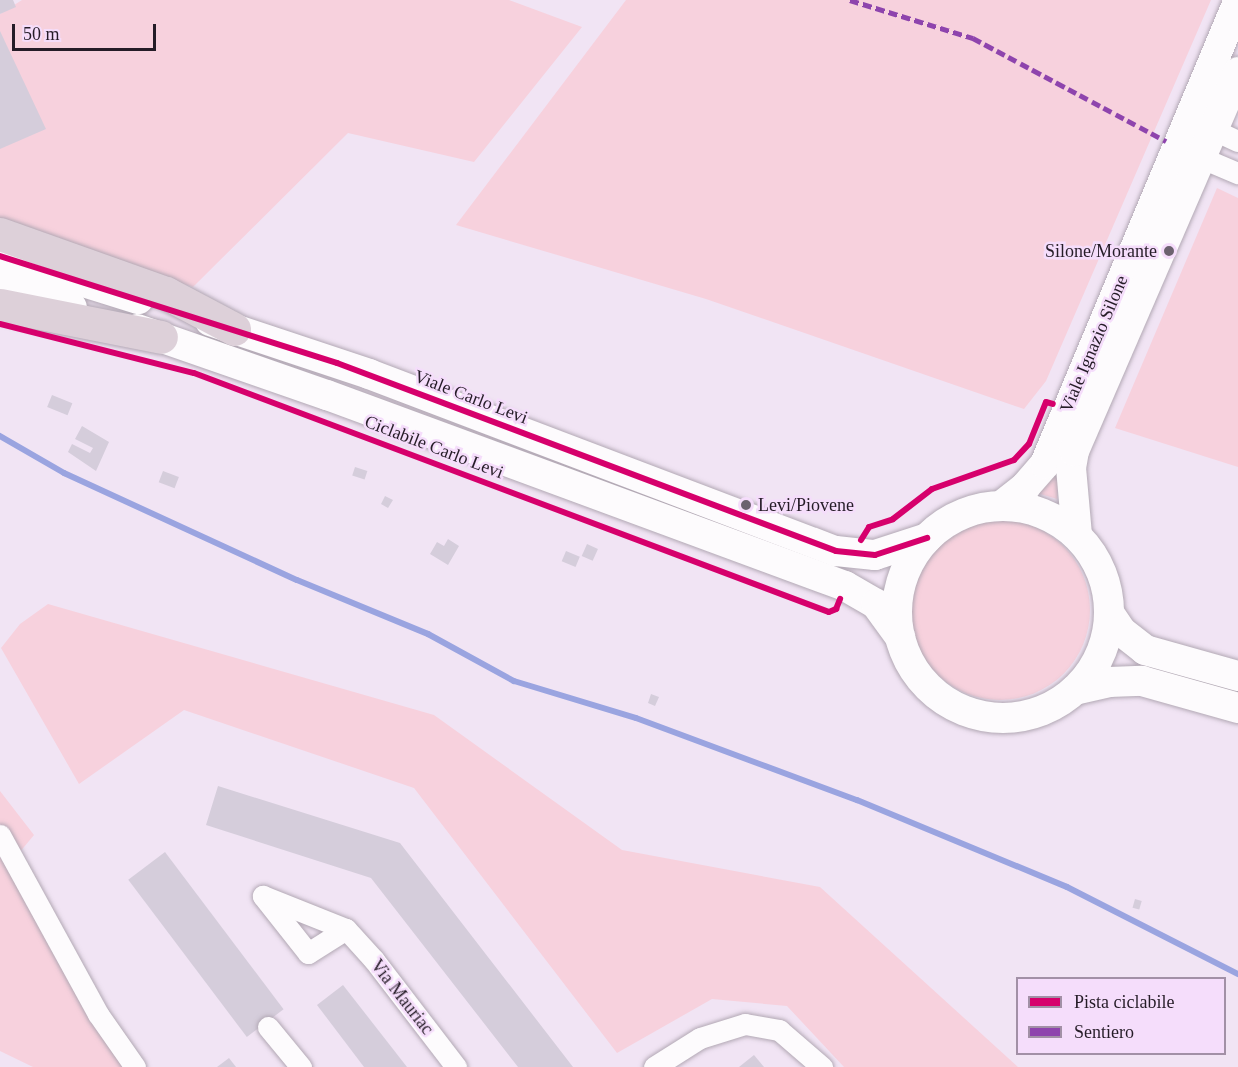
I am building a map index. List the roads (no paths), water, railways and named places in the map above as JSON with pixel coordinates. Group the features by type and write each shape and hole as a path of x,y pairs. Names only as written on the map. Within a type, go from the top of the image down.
{"highway":[{"path":"0,234 166,293 234,329"},
{"path":"0,305 161,337"}],"street":[{"name":"Viale Ignazio Silone","path":"1001,506 1025,487 1045,464 1238,2"},
{"name":"Viale Ignazio Silone","path":"1077,535 1071,468 1074,451 1202,158 1226,135 1238,72"},
{"path":"1202,158 1238,173"},
{"name":"Viale Carlo Levi","path":"0,256 234,329 389,382 836,551 875,555 927,538"},
{"path":"0,285 161,337 845,586 876,603 900,637"},
{"path":"1001,506 1026,508 1049,517 1077,535 1099,568 1109,614 1101,650 1093,668 1075,690 1057,703 1016,717 972,714 952,705 926,684 907,658 900,637 897,616 904,574 927,538 961,515 1001,506"},
{"path":"1109,614 1122,631 1145,650 1238,676"},
{"path":"1075,690 1109,682 1142,681 1238,708"},
{"path":"0,835 98,1014 135,1067"},
{"name":"Via Mauriac","path":"346,929 374,960 456,1067"},
{"path":"654,1067 700,1038 745,1024 779,1030 822,1067"},
{"path":"268,1027 301,1067"}],"waterway":[{"path":"0,436 64,473 297,580 428,634 514,681 636,718 857,800 1067,887 1238,974"}],"place":[{"name":"Silone/Morante","path":"1169,251"},
{"name":"Levi/Piovene","path":"746,505"}]}
